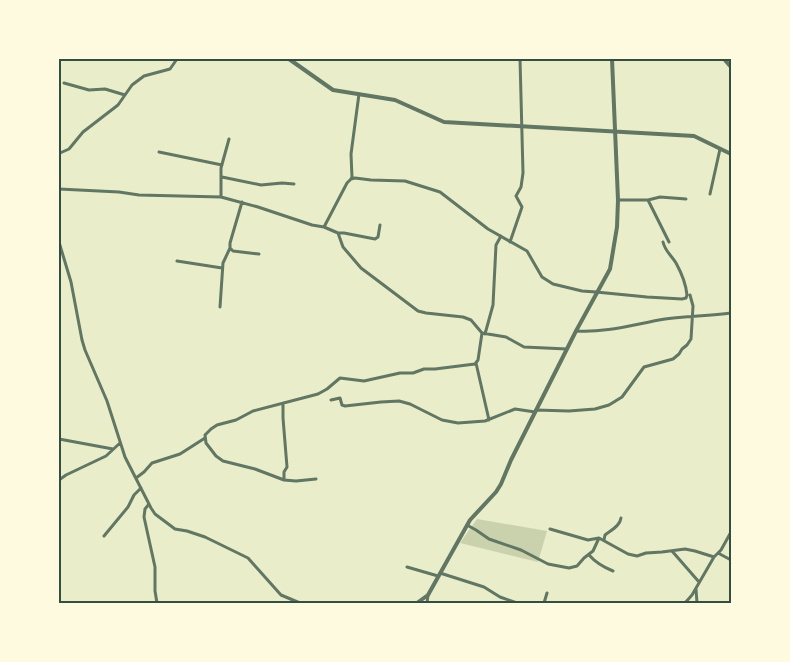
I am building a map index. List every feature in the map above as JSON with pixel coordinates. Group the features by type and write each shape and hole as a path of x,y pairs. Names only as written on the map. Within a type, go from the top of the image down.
{"street":[{"path":"59,154 69,149 83,132 118,104 132,85 140,78 170,69 176,59"},
{"path":"289,59 333,90 395,100 444,122 694,136 731,154"},
{"path":"510,242 522,207 516,196 521,187 523,173 520,59"},
{"path":"427,603 428,595 467,526 499,488 511,460 567,349 610,269 617,227 618,200 612,59"},
{"path":"724,59 731,67"},
{"path":"64,83 91,90 105,89 125,95"},
{"path":"351,180 351,154 360,94"},
{"path":"221,197 222,177 220,172 229,139"},
{"path":"710,194 720,149"},
{"path":"159,152 222,165"},
{"path":"222,177 261,185 284,182 294,184"},
{"path":"324,227 347,183 351,180 356,178 404,181 440,192 488,229 527,251 542,278 560,286 647,297 686,298 687,290 678,268 664,248 663,242"},
{"path":"59,189 139,195 221,197 324,227 338,234 344,233 375,239 378,237 380,225"},
{"path":"618,200 648,200 663,197 686,199"},
{"path":"648,200 669,242"},
{"path":"220,307 224,258 230,248 242,202"},
{"path":"338,234 343,247 361,268 415,309 422,312 463,317 471,320 483,333 506,337 524,346 567,349"},
{"path":"489,420 476,363 483,333 493,305 496,245 501,236"},
{"path":"59,242 71,282 85,350 107,401 125,457 155,514 175,529 206,537 248,558 281,595 300,603"},
{"path":"230,248 233,251 259,254"},
{"path":"177,261 222,268"},
{"path":"331,400 340,398 342,405 345,406 394,401 405,402 442,420 452,422 480,422 515,409 536,411 595,410 609,405 622,397 644,367 673,359 687,345 691,339 693,317 690,295"},
{"path":"576,332 603,331 667,319 731,313"},
{"path":"316,479 284,480 255,469 223,461 216,456 206,443 205,435 217,425 236,420 253,411 318,394 340,378 364,381 400,373 413,373 424,369 436,370 476,363"},
{"path":"283,403 287,467 284,472 284,480"},
{"path":"136,478 152,463 180,454 205,438"},
{"path":"59,439 113,449"},
{"path":"59,480 106,456 120,442"},
{"path":"104,536 141,488"},
{"path":"149,504 145,509 144,517 156,570 155,591 157,603"},
{"path":"604,540 605,534 618,525 621,522 621,518"},
{"path":"467,526 489,539 520,550 548,564 573,568 593,551 599,538"},
{"path":"550,529 588,540 599,538 628,554 637,556 651,552 690,550 714,557"},
{"path":"685,603 692,595 714,557 729,540 731,532"},
{"path":"672,550 700,582"},
{"path":"718,552 731,560"},
{"path":"589,554 598,564 613,571"},
{"path":"407,566 484,587 500,597 517,603"},
{"path":"696,588 697,603"},
{"path":"544,603 547,593"},
{"path":"418,603 428,595"}],"green space":[{"path":"477,519 547,531 538,562 460,543"}]}
